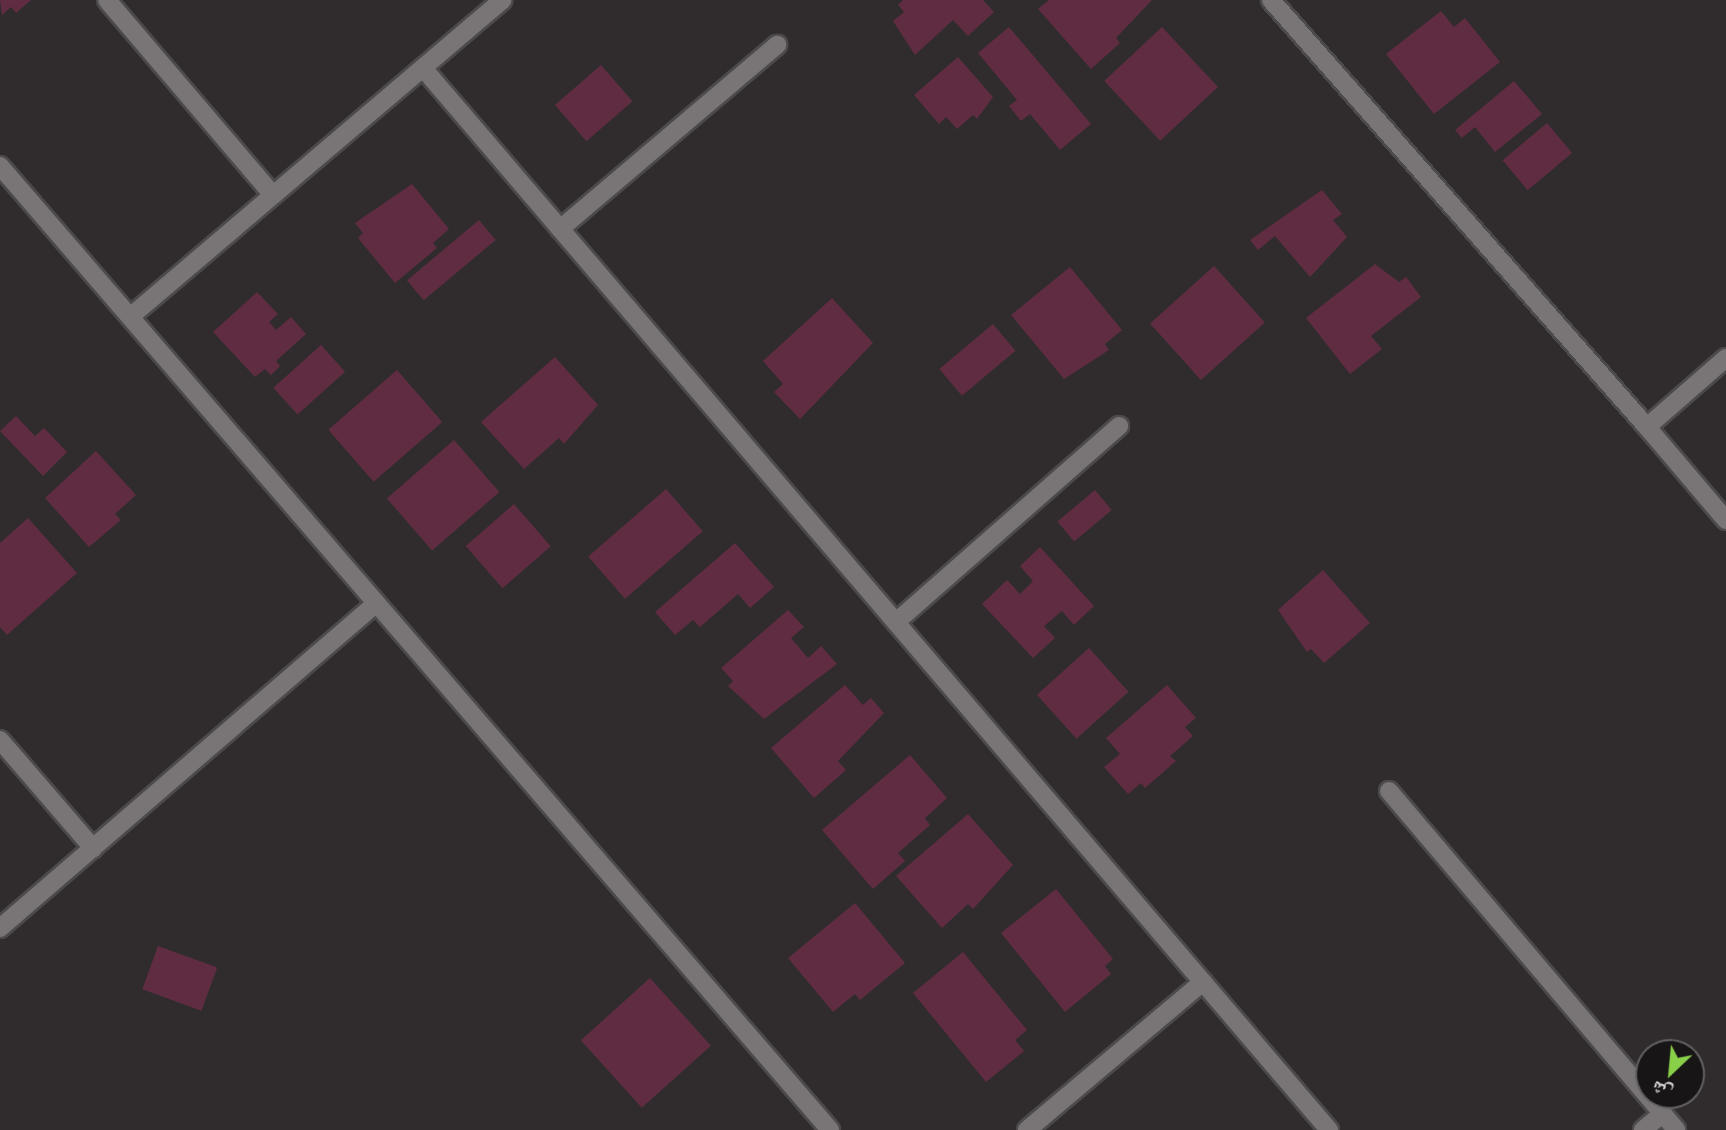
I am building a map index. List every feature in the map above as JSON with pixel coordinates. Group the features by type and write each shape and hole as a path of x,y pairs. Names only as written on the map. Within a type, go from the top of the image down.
{"street":[{"path":"107,0 273,194"},
{"path":"130,317 502,0"},
{"path":"1271,0 1726,520"},
{"path":"560,229 777,45"},
{"path":"423,68 1329,1130"},
{"path":"0,166 830,1130"},
{"path":"1647,427 1726,358"},
{"path":"895,622 1119,426"},
{"path":"0,928 376,603"},
{"path":"0,740 93,848"},
{"path":"1389,791 1676,1130"},
{"path":"1027,1130 1203,982"},
{"path":"1643,1130 1662,1114"}],"building":[{"path":"0,0 31,0 16,13 11,7 2,15"},
{"path":"903,0 983,0 994,12 968,36 953,20 915,55 893,21 904,12 898,5"},
{"path":"1049,0 1152,0 1116,38 1120,43 1091,69 1038,9"},
{"path":"1441,11 1454,27 1465,18 1500,62 1434,114 1386,54"},
{"path":"1009,27 1091,124 1060,150 1030,114 1021,121 1009,106 1017,100 978,53"},
{"path":"1162,27 1218,87 1160,141 1104,81"},
{"path":"958,57 993,97 977,119 973,115 957,129 946,117 939,124 914,95"},
{"path":"601,65 632,101 586,141 555,105"},
{"path":"1514,81 1542,114 1495,152 1475,127 1462,138 1455,130"},
{"path":"1547,123 1572,153 1528,190 1503,160"},
{"path":"412,184 449,229 433,243 437,248 395,283 358,238 363,233 355,223"},
{"path":"1322,190 1342,214 1333,220 1347,237 1310,277 1275,236 1258,250 1250,240"},
{"path":"479,220 496,240 424,300 407,280"},
{"path":"1375,264 1399,282 1406,277 1421,297 1371,336 1382,349 1350,374 1306,318"},
{"path":"1214,266 1265,322 1201,380 1150,324"},
{"path":"1070,267 1122,330 1105,344 1109,350 1064,379 1011,315"},
{"path":"257,292 278,314 269,322 276,330 291,317 306,334 276,361 280,366 271,375 265,369 255,377 213,332"},
{"path":"832,298 873,343 800,419 774,392 783,384 763,361"},
{"path":"993,324 1015,351 962,396 939,369"},
{"path":"321,345 345,372 298,415 273,388"},
{"path":"555,357 598,405 564,444 559,438 524,469 481,422"},
{"path":"397,370 442,422 374,482 328,430"},
{"path":"16,416 35,436 44,428 67,452 43,476 0,431"},
{"path":"454,440 499,492 432,550 387,498"},
{"path":"96,451 136,495 115,514 121,520 89,547 45,498"},
{"path":"666,489 703,531 625,599 588,557"},
{"path":"1095,490 1112,510 1074,541 1057,521"},
{"path":"514,504 551,546 502,588 466,546"},
{"path":"28,518 77,573 7,635 0,627 0,543"},
{"path":"735,543 774,587 750,608 738,594 700,627 693,620 675,635 655,612"},
{"path":"1040,547 1094,606 1074,625 1062,611 1044,626 1055,638 1033,658 982,604 1007,580 1020,594 1033,581 1020,566"},
{"path":"1323,570 1370,623 1324,663 1311,649 1307,652 1278,610"},
{"path":"788,610 804,627 791,638 808,658 821,646 837,664 764,719 728,686 733,681 721,668"},
{"path":"1089,648 1128,692 1076,739 1037,695"},
{"path":"845,685 863,705 871,698 884,713 838,761 846,770 814,798 771,748"},
{"path":"1167,685 1196,718 1185,727 1193,736 1170,756 1176,761 1145,788 1141,783 1128,794 1104,767 1120,754 1106,738"},
{"path":"910,755 947,798 925,818 930,825 898,853 905,861 873,889 822,830"},
{"path":"968,814 1013,865 973,909 968,904 942,928 896,876"},
{"path":"1056,889 1113,959 1105,966 1111,974 1065,1012 1001,933"},
{"path":"855,903 905,963 860,1000 855,994 833,1012 788,958"},
{"path":"158,946 217,968 201,1011 142,989"},
{"path":"963,952 1027,1030 1015,1040 1024,1051 986,1082 913,993"},
{"path":"650,978 711,1046 642,1108 581,1040"}]}
